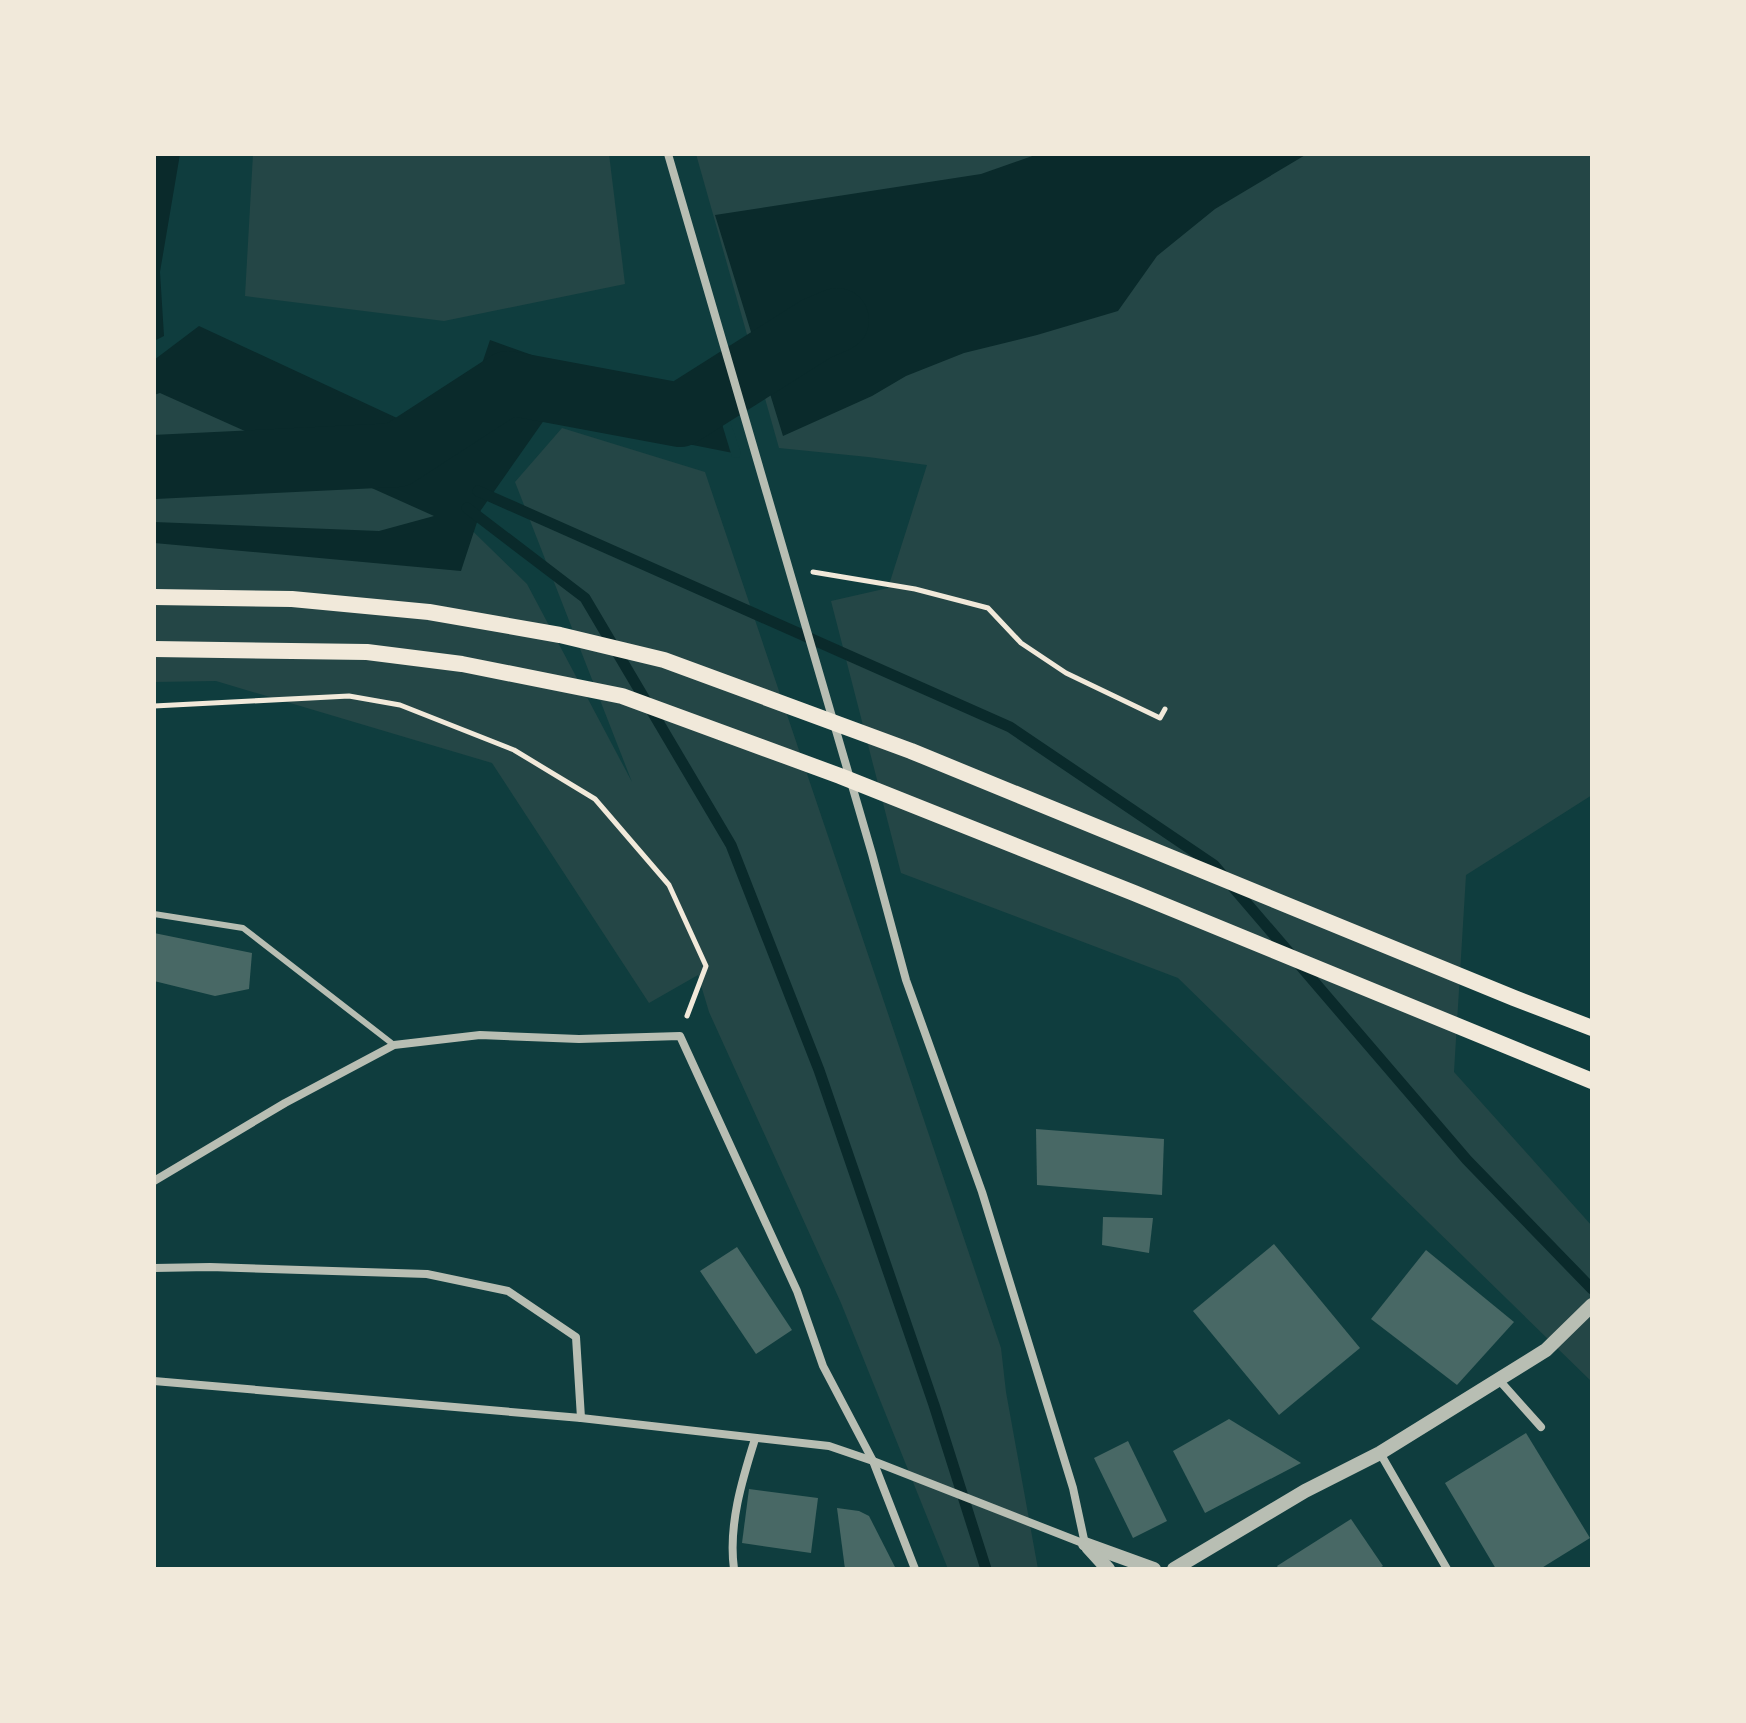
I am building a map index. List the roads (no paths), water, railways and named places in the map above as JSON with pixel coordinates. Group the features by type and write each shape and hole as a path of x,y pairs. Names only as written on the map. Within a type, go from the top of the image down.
{"main road":[{"path":"154,597 292,599 429,612 560,635 664,660 911,751 1592,1028"},
{"path":"154,649 367,652 462,664 622,696 870,788 1592,1081"}],"street":[{"path":"668,154 906,980 982,1192 1073,1488 1085,1544 1108,1569"},
{"path":"154,1181 285,1103 394,1045 480,1035 579,1039 680,1036 797,1291 823,1366 873,1461 915,1569"},
{"path":"154,1268 427,1274 508,1291 576,1337 581,1418"},
{"path":"1174,1569 1305,1491 1380,1453 1499,1380 1546,1350 1592,1305"},
{"path":"1499,1380 1541,1427"},
{"path":"154,1381 581,1418 829,1446 1154,1569"},
{"path":"734,1569 732,1556 739,1492 755,1439"},
{"path":"1380,1453 1447,1569"}],"lane":[{"path":"154,914 243,928 394,1045"}],"waterway":[{"path":"154,467 397,455 508,383 680,415 816,329 837,320"},
{"path":"478,491 1010,727 1214,865 1467,1160 1592,1289"},
{"path":"467,508 585,598 731,845 819,1070 934,1405 986,1569"}]}
